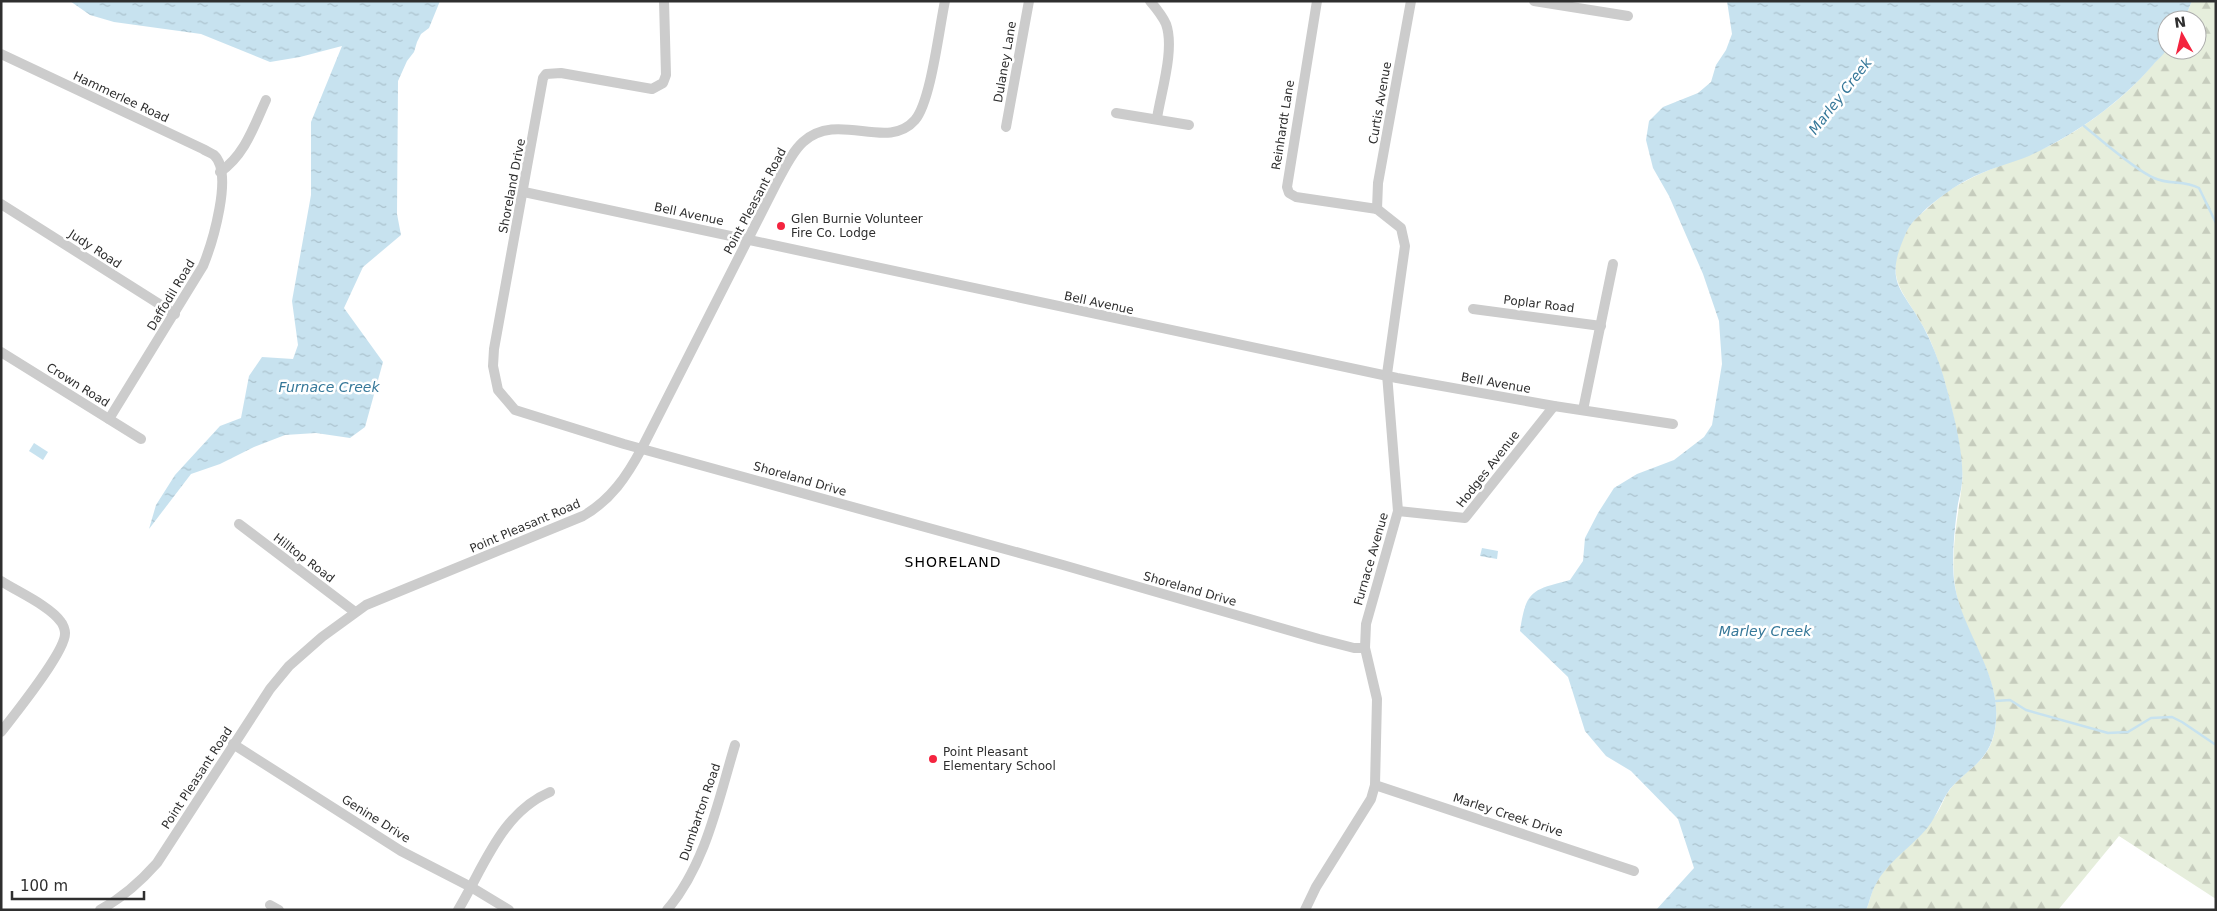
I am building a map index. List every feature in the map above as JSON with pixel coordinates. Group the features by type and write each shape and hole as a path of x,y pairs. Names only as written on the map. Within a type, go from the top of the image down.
{"street":[{"name":"Shoreland Drive","path":"664,1 666,75 663,83 652,89 561,73 546,74 543,78 524,192 494,349 493,366 498,390 515,410 564,427 1319,639 1354,648 1365,648"},
{"name":"Point Pleasant Road","path":"100,910 142,879 157,863 270,689 289,666 322,637 354,612 389,595 588,514 620,485 642,448 797,149 814,134 838,128 886,133 906,127 914,120 926,94 944,1"},
{"name":"Dulaney Lane","path":"1006,127 1029,1"},
{"path":"1150,1 1159,11 1166,24 1168,40 1157,118"},
{"name":"Reinhardt Lane","path":"1317,1 1287,187 1289,193 1296,197 1377,209"},
{"name":"Curtis Avenue","path":"1377,209 1378,184 1411,1"},
{"path":"1534,1 1628,16"},
{"name":"Hammerlee Road","path":"1,54 215,156 220,172"},
{"path":"220,172 230,165 240,153 266,100"},
{"path":"1116,113 1157,118 1189,125"},
{"name":"Daffodil Road","path":"109,419 203,266 213,243 222,195 220,172"},
{"name":"Bell Avenue","path":"524,192 1048,305 1386,374 1554,406 1673,424"},
{"name":"Judy Road","path":"1,204 174,314"},
{"name":"Furnace Avenue","path":"1305,910 1316,887 1371,799 1374,785 1376,699 1365,648 1366,624 1398,511 1386,374 1405,246 1401,228 1377,209"},
{"path":"1583,410 1613,264"},
{"name":"Poplar Road","path":"1473,309 1601,326"},
{"name":"Crown Road","path":"1,352 141,439"},
{"name":"Hodges Avenue","path":"1398,511 1465,518 1554,406"},
{"name":"Hilltop Road","path":"239,524 354,612"},
{"path":"1,582 48,610 62,623 65,633 63,644 51,663 1,732"},
{"name":"Genine Drive","path":"233,744 401,851 472,887 509,910"},
{"name":"Dumbarton Road","path":"667,910 690,878 701,854 735,745"},
{"name":"Marley Creek Drive","path":"1374,785 1634,871"},
{"path":"458,910 499,837 514,816 534,798 550,792"}],"green space":[{"path":"2192,1 2216,1 2216,899 2119,836 2058,910 1866,910 1881,875 1895,857 1935,816 1951,788 1989,749 1995,729 1996,710 1994,691 1981,656 1965,622 1955,586 1953,560 1962,484 1961,459 1956,428 1945,384 1932,344 1898,282 1896,260 1900,247 1907,230 1914,221 1950,190 1986,171 2031,154 2069,135 2115,102 2143,76 2157,60 2207,60 2207,10 2188,10"}],"water":[{"name":"Furnace Creek","path":"70,1 440,1 429,28 421,34 414,52 407,61 398,81 397,214 401,235 363,267 344,308 383,362 365,427 350,438 316,433 285,435 254,447 220,464 191,474 149,529 156,505 175,475 220,426 241,418 249,376 262,357 293,359 298,345 292,301 311,195 311,122 342,46 300,57 270,62 201,34 114,22 90,15"},
{"name":"Marley Creek","path":"1727,1 2192,1 2188,10 2157,10 2158,60 2126,93 2096,117 2063,138 2029,156 1974,176 1953,188 1927,208 1912,223 1899,250 1896,264 1898,284 1935,351 1957,429 1962,483 1957,507 1954,539 1953,568 1955,587 1966,623 1989,674 1996,710 1995,729 1992,740 1983,757 1950,789 1928,827 1887,868 1874,887 1866,910 1656,910 1694,868 1678,819 1631,771 1606,756 1585,731 1568,677 1520,631 1528,599 1547,586 1570,580 1583,561 1585,538 1614,488 1637,474 1674,460 1704,437 1712,425 1722,364 1719,321 1703,274 1669,196 1653,168 1646,140 1649,121 1663,107 1698,93 1711,82 1716,65 1726,50 1732,34"},
{"path":"34,443 48,452 43,460 29,451"},
{"path":"1482,548 1498,551 1497,559 1480,556"}],"waterway":[{"path":"2084,126 2146,174 2160,180 2188,184 2199,188 2216,223"},
{"path":"1996,701 2010,700 2026,710 2108,733 2128,732 2151,718 2172,717 2216,745"}],"place":[{"name":"Glen Burnie Volunteer Fire Co. Lodge","path":"781,226"},
{"name":"Point Pleasant Elementary School","path":"933,759"}],"district":[{"name":"SHORELAND","path":"953,562"}]}
